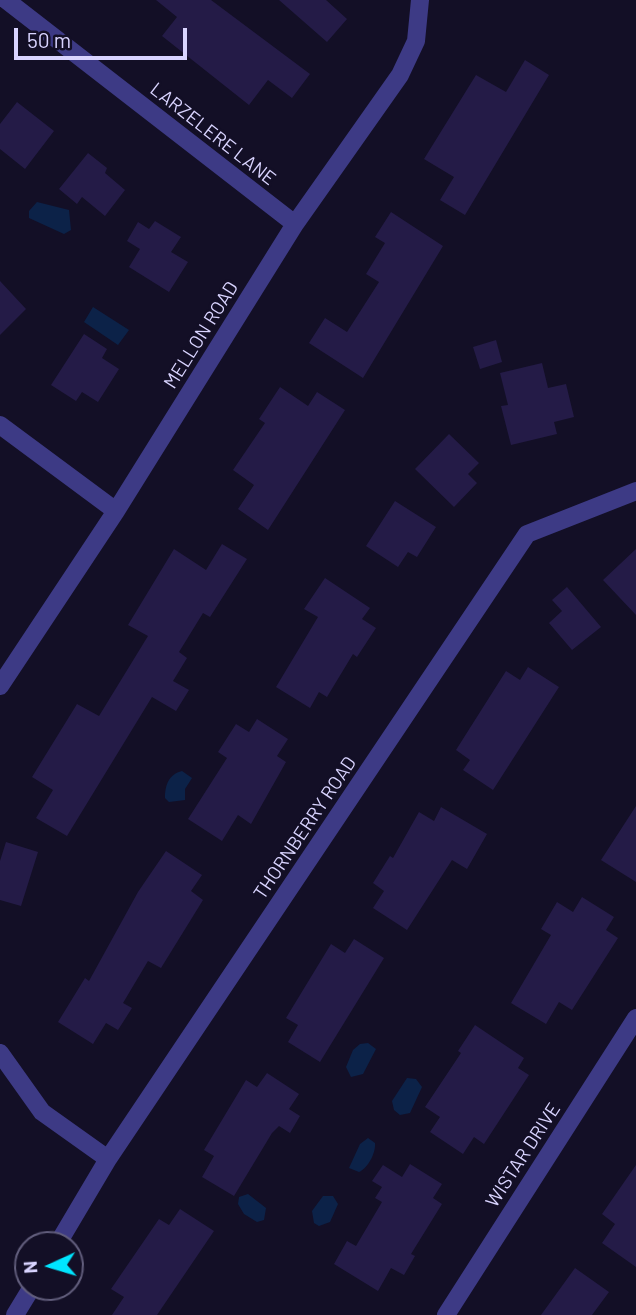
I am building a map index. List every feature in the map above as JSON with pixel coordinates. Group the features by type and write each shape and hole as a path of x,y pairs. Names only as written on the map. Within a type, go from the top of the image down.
{"street":[{"name":"LARZELERE LANE","path":"6,0 295,224"},
{"name":"MELLON ROAD","path":"0,685 116,511 295,224 400,75 416,41 420,0"},
{"path":"0,425 116,511"},
{"name":"THORNBERRY ROAD","path":"65,1231 108,1159 527,534 636,491"},
{"name":"WISTAR DRIVE","path":"446,1315 636,1018"},
{"path":"0,1053 42,1112 108,1159"}],"water":[{"path":"37,202 69,210 71,230 64,234 29,218 29,211"},
{"path":"93,307 129,330 118,345 84,322"},
{"path":"182,771 192,778 185,789 185,800 169,802 165,798 167,785 171,777"},
{"path":"368,1043 376,1049 363,1074 351,1077 346,1067 353,1050 360,1044"},
{"path":"407,1078 416,1079 422,1087 410,1113 400,1115 394,1110 392,1101"},
{"path":"368,1138 375,1143 373,1156 368,1164 359,1172 349,1168 360,1144"},
{"path":"248,1194 266,1208 264,1220 257,1222 244,1214 238,1204 239,1197"},
{"path":"323,1196 333,1196 338,1204 330,1222 319,1226 314,1223 312,1211"}],"building":[{"path":"156,0 211,0 310,74 292,98 268,80 249,105 162,36 177,17"},
{"path":"279,0 326,0 347,19 327,42"},
{"path":"525,60 549,75 465,215 440,200 454,177 424,159 476,75 506,92"},
{"path":"17,102 54,131 25,169 0,149 0,124"},
{"path":"88,153 107,168 105,173 125,190 105,216 82,197 77,204 59,189"},
{"path":"391,212 443,246 363,378 309,343 325,318 347,332 379,282 366,274 385,243 375,237"},
{"path":"155,221 181,237 171,252 188,262 169,292 129,267 140,249 127,241 138,222 149,229"},
{"path":"0,281 26,309 0,335"},
{"path":"84,334 107,349 102,358 119,369 98,402 82,392 76,401 51,385"},
{"path":"496,340 502,362 480,369 473,347"},
{"path":"542,363 548,388 566,384 574,417 554,422 557,434 511,445 501,406 508,405 500,373"},
{"path":"280,387 308,406 317,392 345,410 268,530 238,509 254,485 233,470 265,423 259,419"},
{"path":"449,434 479,463 468,474 477,483 454,507 415,469"},
{"path":"395,501 436,527 417,557 408,552 398,567 366,546"},
{"path":"222,544 247,559 210,617 203,613 179,652 187,658 173,681 189,690 176,711 152,697 67,836 36,818 53,790 32,777 77,704 99,716 148,636 128,625 174,549 206,570"},
{"path":"636,549 636,615 603,580"},
{"path":"325,578 370,608 362,619 376,628 357,657 353,654 327,697 319,692 310,708 276,687 318,617 304,609"},
{"path":"567,587 601,627 572,650 549,623 562,611 552,600"},
{"path":"528,667 559,687 493,790 463,770 470,760 456,750 506,671 520,680"},
{"path":"257,719 288,739 277,756 286,762 251,824 238,815 222,841 188,819 227,758 218,752 236,724 249,732"},
{"path":"636,806 636,882 601,860"},
{"path":"441,807 487,834 467,869 452,860 407,930 373,908 384,891 373,883 390,856 393,858 419,812 434,821"},
{"path":"6,842 38,852 21,906 0,900 0,861"},
{"path":"166,851 202,875 191,891 203,900 161,968 148,961 123,1003 132,1008 118,1030 106,1023 93,1044 58,1022 85,978 89,981 138,892"},
{"path":"582,897 614,917 606,930 618,938 572,1010 559,1002 546,1024 511,1003 551,935 541,929 557,902 573,912"},
{"path":"354,939 384,958 320,1062 288,1042 298,1025 286,1018 331,944 345,953"},
{"path":"475,1025 524,1058 518,1068 529,1075 484,1144 474,1137 463,1154 430,1132 440,1117 425,1107 461,1053 458,1051"},
{"path":"267,1073 299,1094 289,1109 300,1116 290,1133 279,1126 272,1133 234,1196 202,1177 214,1156 204,1150 246,1080 257,1087"},
{"path":"410,1164 442,1184 433,1198 442,1204 411,1254 415,1256 404,1275 391,1268 378,1291 334,1264 347,1241 356,1246 382,1202 375,1198 382,1187 372,1181 383,1165 402,1177"},
{"path":"636,1165 636,1267 602,1243 615,1224 602,1214"},
{"path":"180,1209 214,1231 157,1315 112,1315 124,1297 111,1289 159,1219 169,1225"},
{"path":"575,1268 609,1292 592,1315 541,1315"}]}
